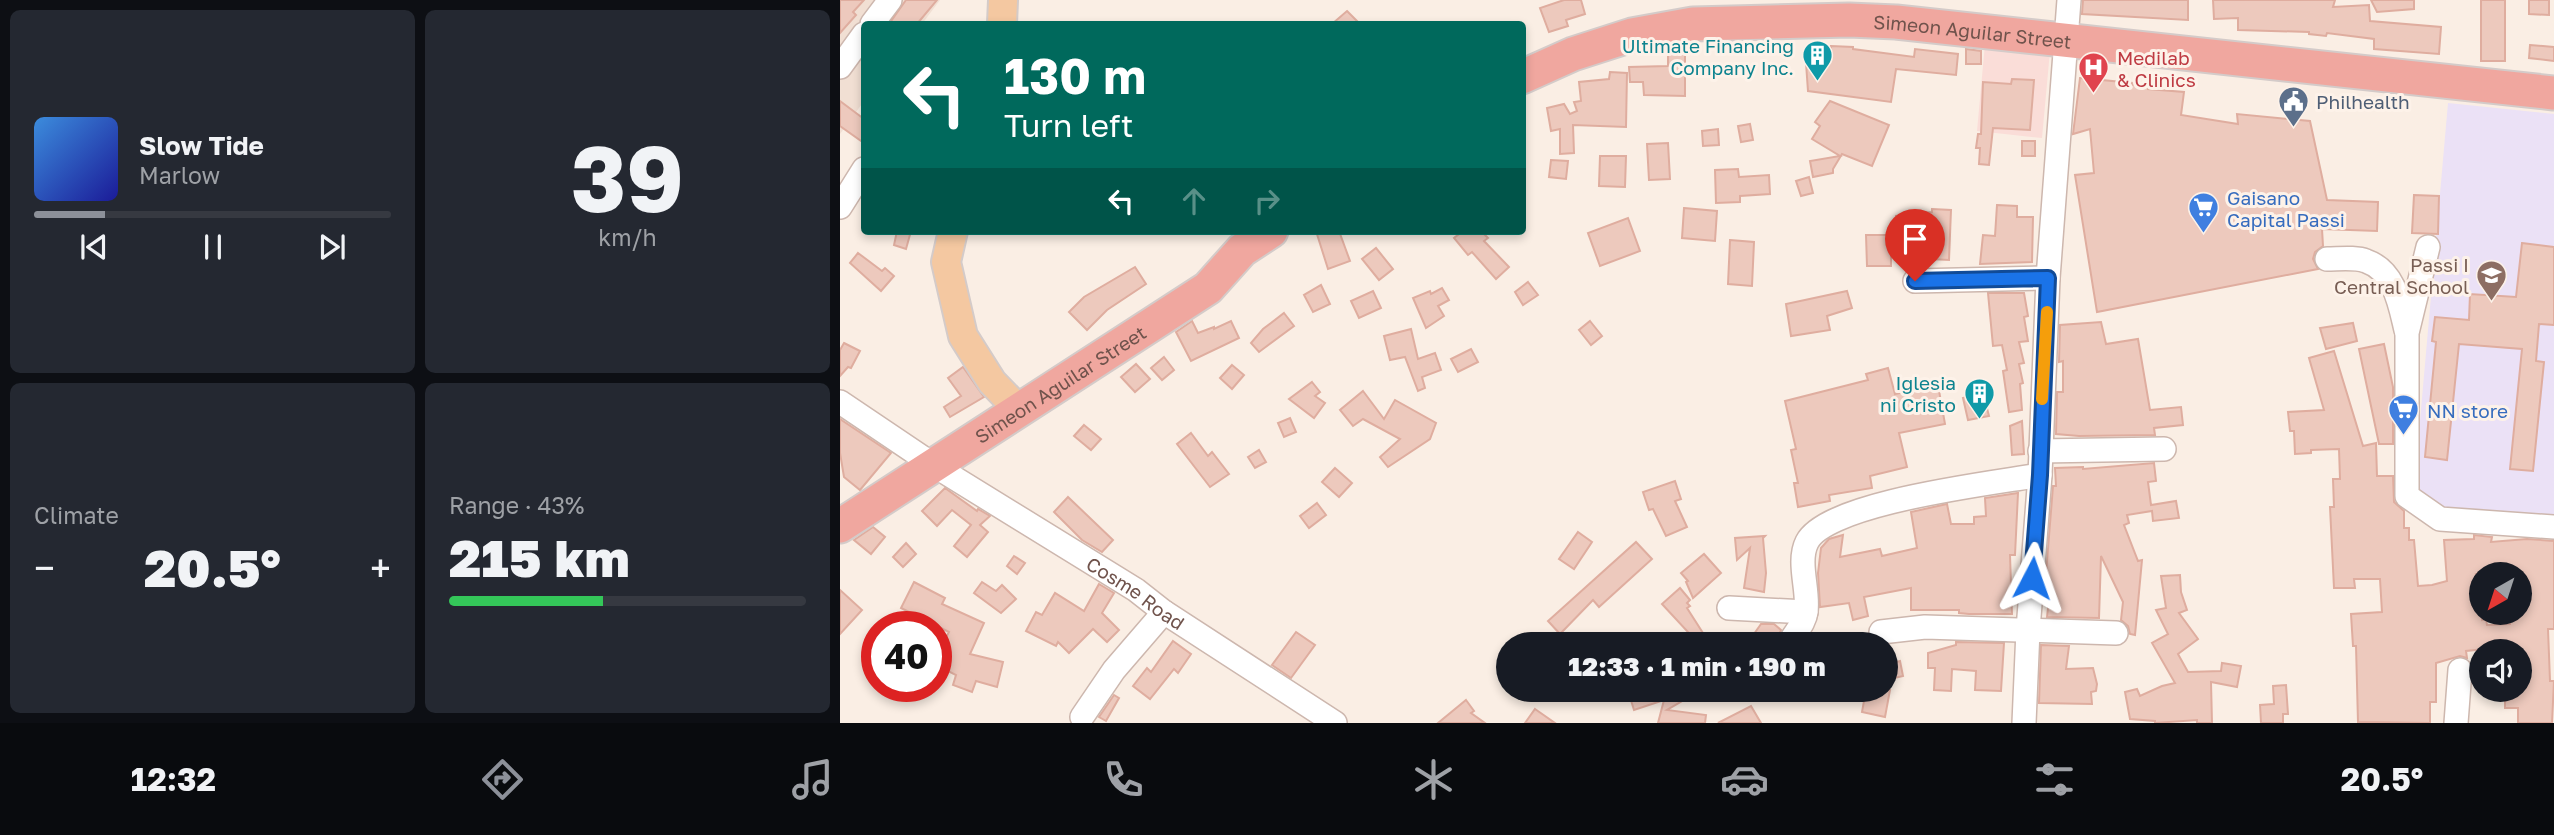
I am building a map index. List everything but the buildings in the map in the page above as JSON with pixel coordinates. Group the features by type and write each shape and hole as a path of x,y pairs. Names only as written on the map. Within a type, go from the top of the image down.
{"highway":[{"name":"Simeon Aguilar Street","path":"1526,75 1573,54 1644,33 1693,24 1823,11 1849,19 2554,93"},
{"name":"Simeon Aguilar Street","path":"840,526 1208,288 1242,250 1265,235"}],"main road":[{"path":"1002,21 1003,0"},
{"path":"952,235 946,262 963,336 992,382 1020,411"}],"street":[{"path":"874,21 890,0"},
{"path":"2024,723 2040,475 2048,278 2059,164 2069,0"},
{"path":"840,67 861,38"},
{"path":"840,206 861,174"},
{"path":"2428,247 2407,333 2407,496 2440,519 2554,527"},
{"path":"2327,259 2365,260 2384,272 2396,290 2407,333"},
{"path":"1915,281 2048,278"},
{"name":"Cosme Road","path":"840,402 935,466 1125,582 1164,612 1335,723"},
{"path":"2040,451 2164,449"},
{"path":"1797,632 1806,612 1806,544 1815,530 1846,515 1911,497 2040,475"},
{"path":"1729,608 1806,612"},
{"path":"1082,717 1114,670 1164,612"},
{"path":"1881,632 1925,626 2116,633"},
{"path":"2456,723 2460,670"}],"shaded area":[{"path":"840,0 940,0 924,21 861,21 861,105 840,134"},
{"path":"1985,44 2050,51 2042,138 1977,131"},
{"name":"Passi I Central School","path":"2448,103 2554,114 2554,518 2426,506 2414,489"}],"slow traffic":[{"path":"2042,399 2047,312"}],"place":[{"name":"Ultimate Financing Company Inc.","path":"1817,83"},
{"name":"Medilab & Clinics","path":"2094,95"},
{"name":"Philhealth","path":"2293,128"},
{"name":"Gaisano Capital Passi","path":"2204,235"},
{"name":"Passi I Central School","path":"2492,302"},
{"name":"Iglesia ni Cristo","path":"1979,420"},
{"name":"NN store","path":"2404,437"}],"route":[{"path":"1915,281 2048,278 2040,475 2032,578"}]}
